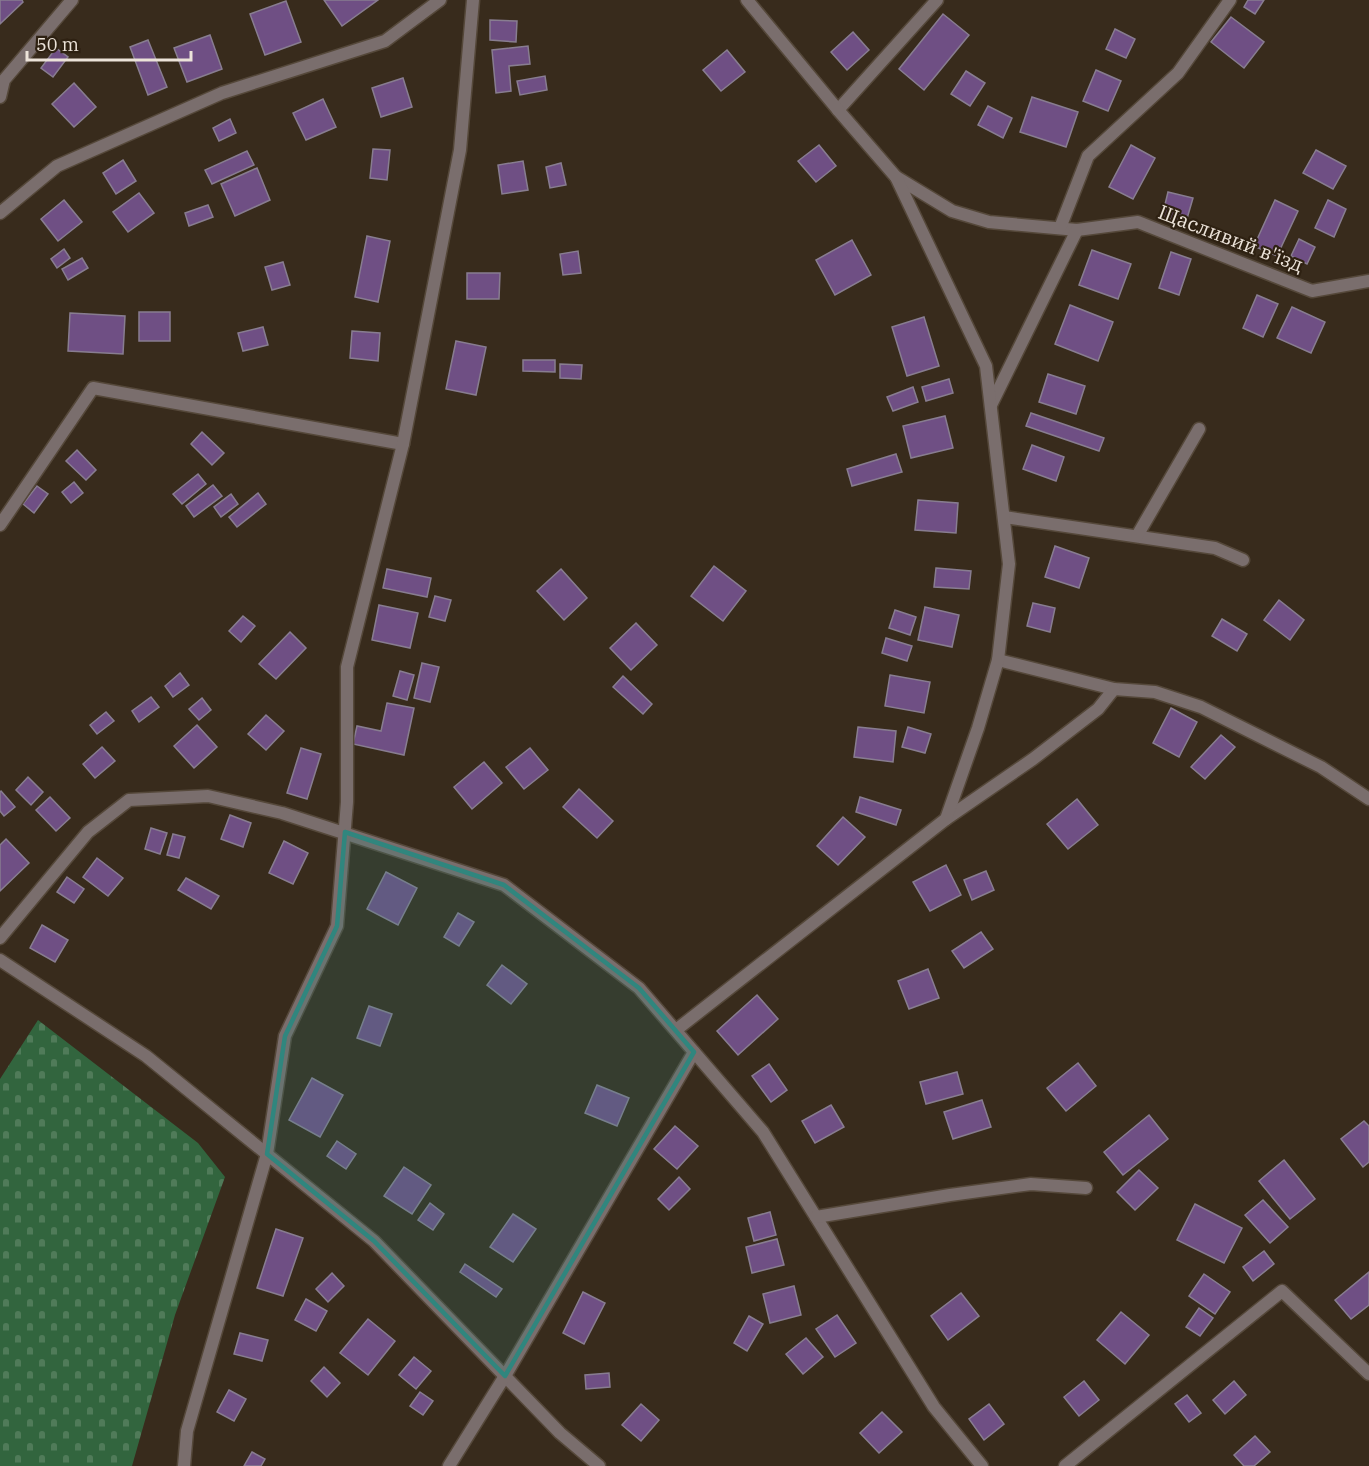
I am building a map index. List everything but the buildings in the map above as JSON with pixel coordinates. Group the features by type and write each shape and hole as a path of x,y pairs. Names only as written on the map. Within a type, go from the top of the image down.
{"street":[{"path":"0,97 2,77 72,0"},
{"path":"0,213 57,166 222,93 385,41 440,0"},
{"path":"184,1466 188,1431 267,1154 285,1036 337,926 347,802 347,667 403,444 460,150 473,0"},
{"path":"747,0 896,177 986,366 1009,564 998,660 978,728 946,819"},
{"path":"838,110 937,0"},
{"path":"1060,228 1088,156 1178,73 1230,0"},
{"name":"Щасливий в'їзд","path":"896,177 952,211 989,222 1077,230 1138,222 1312,291 1369,281"},
{"path":"991,406 1077,230"},
{"path":"0,525 93,388 403,444"},
{"path":"1137,536 1199,429"},
{"path":"1004,516 1215,548 1243,560"},
{"path":"998,660 1114,689 1155,692 1201,707 1322,766 1369,799"},
{"path":"676,1030 946,819 1033,759 1098,709 1114,689"},
{"path":"0,938 88,832 129,800 208,796 282,813 504,885 639,988 763,1132 934,1407 982,1466"},
{"path":"0,960 146,1056 374,1241 560,1433 599,1466"},
{"path":"449,1466 505,1376 694,1052"},
{"path":"816,1217 1031,1184 1086,1188"},
{"path":"1065,1466 1282,1291 1369,1374"}],"highlighted area":[{"path":"345,832 504,885 639,988 694,1052 505,1376 374,1241 267,1154 285,1036 337,926"}],"green space":[{"path":"38,1020 198,1143 225,1177 175,1315 132,1466 0,1466 0,1079"}]}
